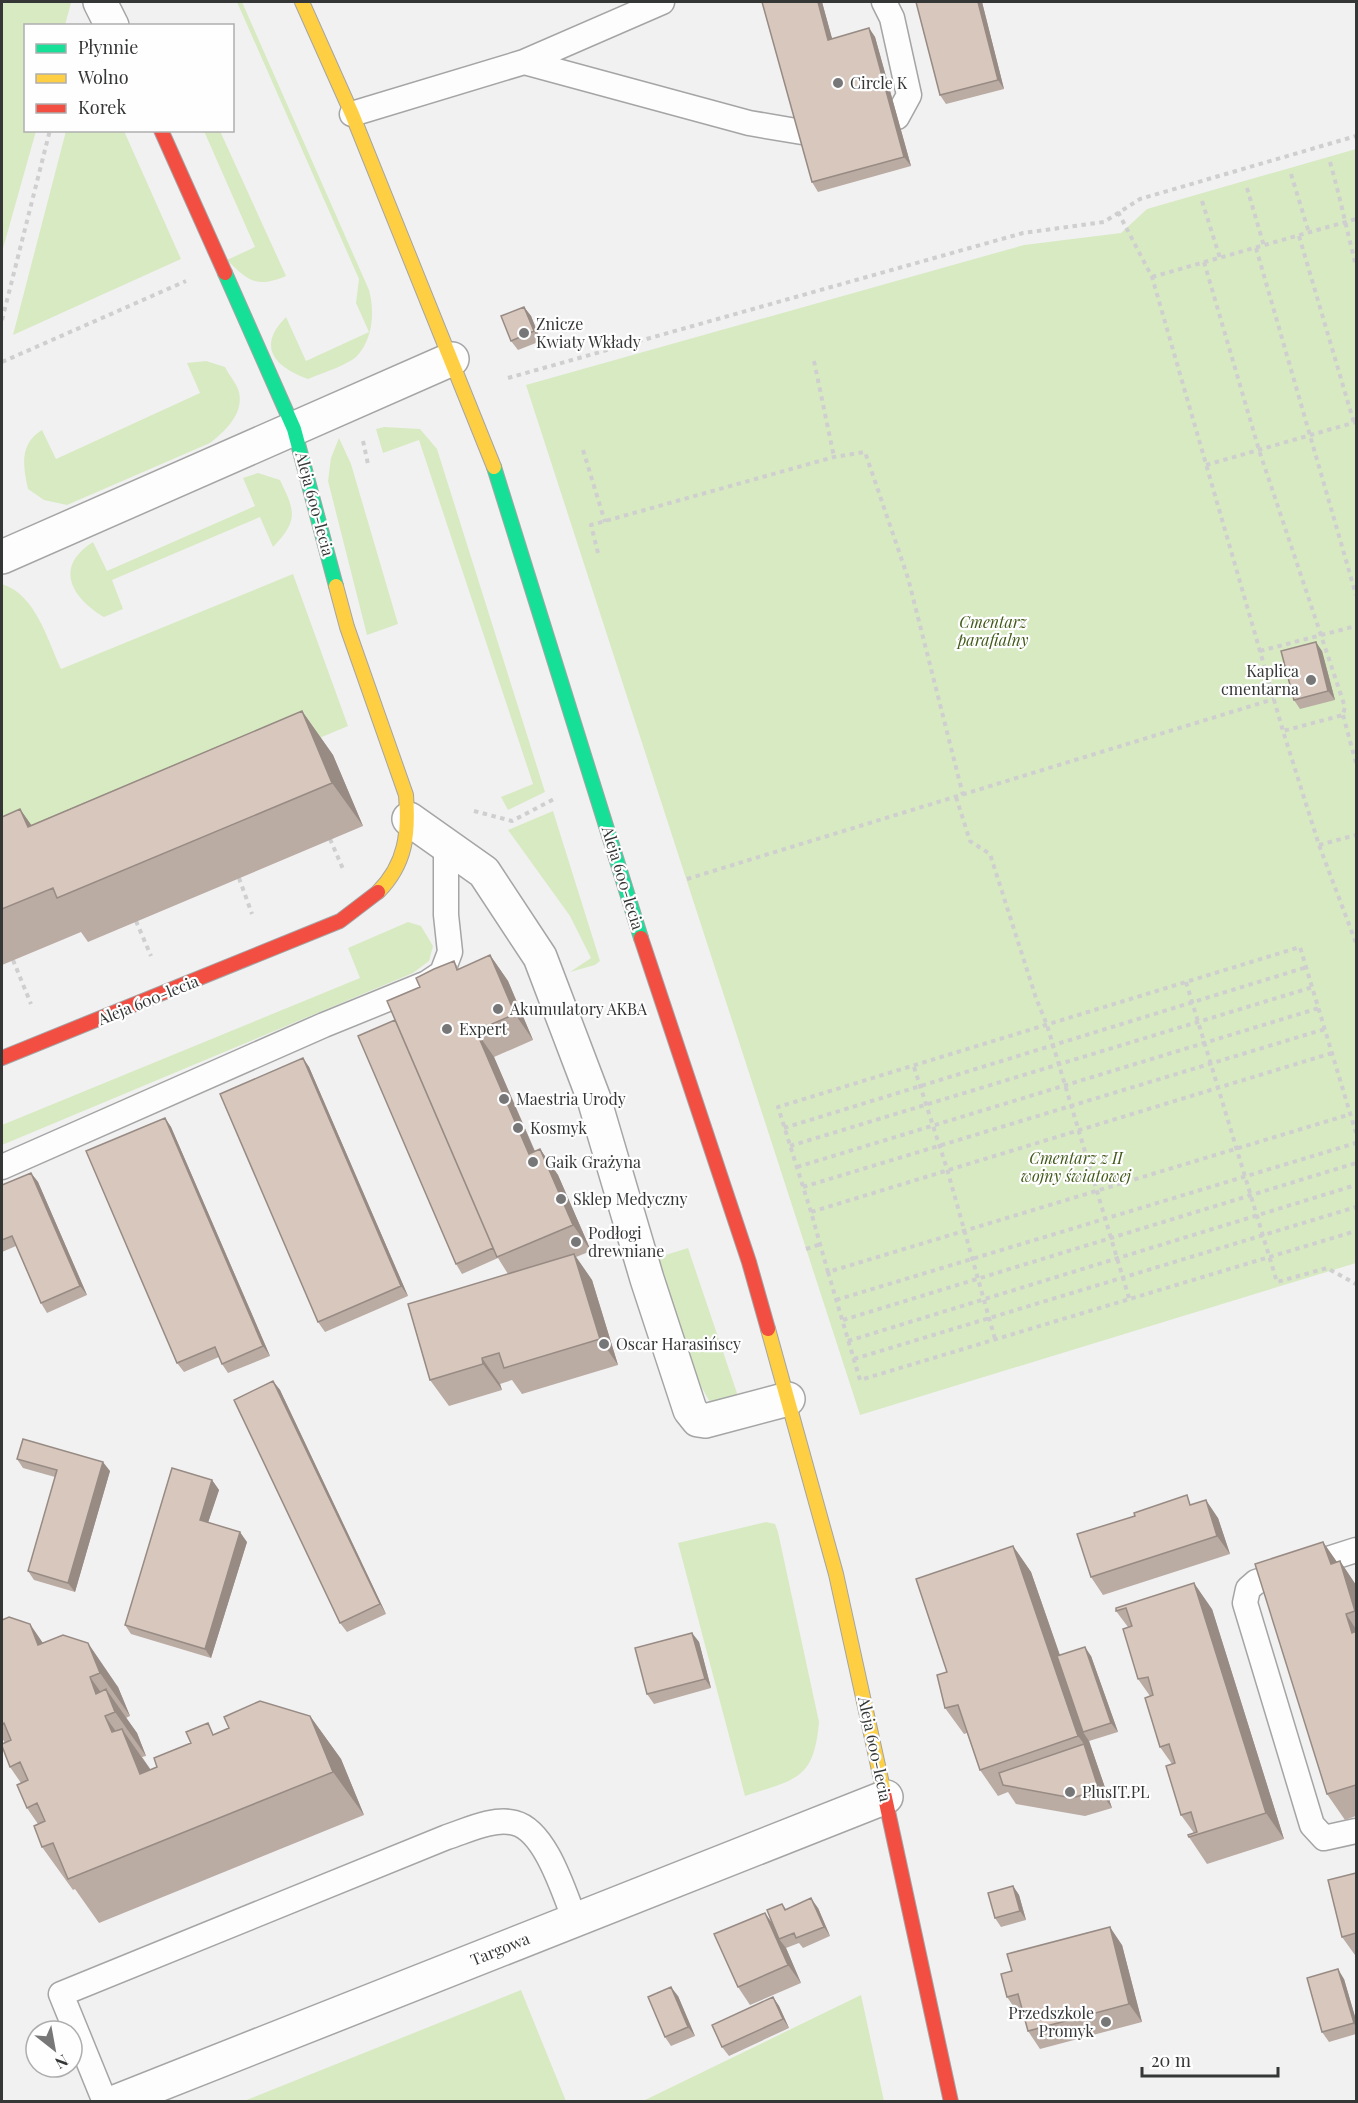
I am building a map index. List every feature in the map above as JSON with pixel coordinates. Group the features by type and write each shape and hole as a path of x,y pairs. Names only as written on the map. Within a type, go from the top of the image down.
{"main road":[{"name":"Aleja 600-lecia","path":"302,2 352,114 499,479 628,898 749,1262 836,1574 951,2102"},
{"name":"Aleja 600-lecia","path":"2,1058 340,921 374,900 398,871 409,819 406,795 347,627 294,429 162,132"}],"street":[{"path":"100,2 111,24"},
{"name":"Aleja 600-lecia","path":"2,557 452,358"},
{"path":"409,819 484,872 540,957 594,1099 647,1279 690,1410 698,1420 705,1421 788,1399"},
{"name":"Targowa","path":"115,2102 886,1797"}],"lane":[{"path":"352,114 524,62 662,2"},
{"path":"884,2 892,18 909,95 897,117"},
{"path":"524,62 749,123 802,132"},
{"path":"2,1167 314,1029 427,983 442,973 450,951 446,846"},
{"path":"1356,1551 1256,1581 1248,1588 1245,1603 1312,1825 1324,1838 1356,1831"},
{"path":"105,2102 61,1994 447,1837 487,1824 514,1822 531,1832 556,1873 575,1920"}],"path":[{"path":"2,320 49,132"},
{"path":"508,378 1023,233 1104,222 1140,199 1356,136"},
{"path":"1330,162 1344,209 1345,223 1356,266"},
{"path":"1291,174 1309,233"},
{"path":"1247,188 1264,246"},
{"path":"1202,201 1220,258"},
{"path":"1118,212 1152,276 1283,731 1319,845 1344,904 1356,943"},
{"path":"1152,276 1356,219"},
{"path":"1206,465 1355,422 1299,236"},
{"path":"1256,248 1356,595"},
{"path":"1204,262 1259,450 1319,636 1327,651 1345,707 1342,715 1356,763"},
{"path":"2,362 222,266"},
{"path":"814,361 834,457"},
{"path":"361,430 368,464"},
{"path":"583,450 604,522"},
{"path":"597,553 591,525 834,457 857,451 865,452 869,458 908,578 963,795"},
{"path":"1260,651 1356,626"},
{"path":"687,879 1274,699"},
{"path":"1283,731 1342,715"},
{"path":"956,797 970,842 990,854 1053,1044 1119,1258 1129,1298"},
{"path":"474,811 512,821 557,798"},
{"path":"1319,845 1356,835"},
{"path":"330,839 344,871"},
{"path":"239,879 254,920"},
{"path":"136,921 153,963"},
{"path":"1356,1132 1300,947 778,1107 860,1380 1356,1231"},
{"path":"13,960 35,1013"},
{"path":"784,1128 1306,967"},
{"path":"1186,982 1277,1282 1327,1268 1356,1284"},
{"path":"790,1146 1313,987"},
{"path":"797,1167 1319,1008"},
{"path":"803,1187 1324,1029"},
{"path":"811,1212 1332,1053"},
{"path":"914,1067 947,1169 995,1339"},
{"path":"828,1272 1351,1114"},
{"path":"836,1300 1356,1143"},
{"path":"843,1320 1356,1163"},
{"path":"848,1341 1356,1185"},
{"path":"854,1359 1356,1207"},
{"path":"806,1249 821,1244"}],"green space":[{"path":"2,2 71,3 65,24 24,24 24,132 36,132 2,252"},
{"path":"237,2 242,2 371,298 371,325 369,334 362,350 346,363 308,379 286,368 273,355 272,338 286,317 306,361 369,332 356,303 359,279"},
{"path":"66,132 124,132 181,259 13,335"},
{"path":"204,132 220,132 286,276 268,282 254,281 227,260 255,247"},
{"name":"Cmentarz parafialny","path":"1356,149 1356,1263 860,1415 526,385 1024,245 1121,233 1147,209"},
{"path":"206,361 225,367 238,389 240,400 239,408 232,421 210,443 67,505 44,500 28,489 24,464 26,449 29,442 42,430 56,459 200,393 187,363"},
{"path":"384,427 420,429 437,449 545,792 508,810 501,797 533,784 419,440 383,453 376,429"},
{"path":"339,438 351,464 398,624 367,635 328,481 331,458"},
{"path":"258,473 280,480 291,508 291,522 273,547 260,517 112,580 123,609 104,617 83,601 76,592 70,572 73,562 93,542 107,571 255,506 243,478"},
{"path":"293,574 348,726 65,845 2,849 2,584 24,598 32,608 61,669"},
{"path":"553,811 600,961 595,965 570,972 591,958 570,916 508,830"},
{"path":"408,922 421,926 433,946 429,961 413,973 2,1145 2,1125 360,978 348,948"},
{"path":"688,1248 741,1405 724,1407 710,1402 686,1350 659,1257"},
{"path":"766,1522 775,1524 778,1532 819,1722 812,1756 807,1767 799,1775 777,1786 745,1796 678,1543"},
{"path":"521,1990 566,2101 244,2101"},
{"path":"861,1995 884,2101 643,2101"}],"building":[{"name":"Circle K","path":"762,2 818,2 828,40 869,28 904,157 812,182"},
{"path":"916,2 978,2 998,80 940,95"},
{"path":"524,307 534,331 511,341 501,316"},
{"name":"Kaplica cmentarna","path":"1316,642 1328,691 1294,700 1281,651"},
{"path":"302,711 332,783 57,898 53,888 2,909 2,817 20,809 28,827"},
{"path":"490,955 515,1014 476,1031 529,1154 540,1149 573,1225 497,1257 387,1001 420,987 416,978 434,969 454,961 457,970"},
{"path":"395,1020 493,1248 456,1264 358,1036"},
{"path":"303,1058 401,1286 318,1322 220,1094"},
{"path":"165,1118 263,1346 222,1364 215,1347 177,1363 86,1151"},
{"path":"31,1173 80,1286 41,1303 12,1236 2,1240 2,1185"},
{"path":"574,1254 600,1339 504,1368 499,1353 482,1358 483,1364 430,1380 408,1304"},
{"path":"273,1381 380,1604 340,1623 234,1400"},
{"path":"23,1439 103,1462 68,1583 28,1571 57,1470 17,1459"},
{"path":"172,1468 212,1480 200,1520 240,1532 205,1649 125,1625"},
{"path":"1187,1495 1190,1505 1206,1500 1217,1536 1091,1577 1077,1534 1135,1516 1134,1513"},
{"path":"1323,1542 1331,1564 1340,1561 1355,1611 1346,1614 1352,1633 1356,1631 1356,1785 1327,1794 1255,1564"},
{"path":"1013,1546 1078,1736 980,1770 958,1705 945,1708 937,1675 947,1672 916,1579"},
{"path":"1194,1583 1266,1813 1189,1837 1188,1835 1197,1832 1191,1812 1181,1815 1166,1766 1175,1763 1169,1744 1160,1747 1145,1698 1153,1695 1148,1677 1138,1679 1123,1629 1132,1626 1126,1608 1116,1611 1116,1608"},
{"path":"9,1617 30,1624 38,1645 63,1635 88,1643 100,1673 90,1677 96,1694 106,1689 115,1712 105,1716 112,1732 122,1729 140,1774 157,1767 154,1758 191,1743 186,1732 208,1723 213,1735 229,1728 224,1717 260,1701 310,1716 333,1772 68,1879 53,1843 42,1847 34,1826 45,1821 37,1803 27,1808 17,1785 28,1780 20,1762 10,1767 2,1746 11,1740 4,1723 2,1724 2,1620"},
{"path":"692,1633 705,1679 647,1694 635,1648"},
{"path":"1085,1647 1111,1723 1083,1732 1057,1656"},
{"path":"1084,1744 1099,1790 1072,1798 1003,1785 999,1773"},
{"path":"1356,1873 1356,1933 1342,1937 1328,1880"},
{"path":"1013,1886 1020,1911 995,1918 988,1893"},
{"path":"811,1898 824,1927 796,1938 794,1933 779,1939 767,1910 782,1904 785,1910"},
{"path":"765,1913 788,1965 738,1987 714,1934"},
{"path":"1110,1927 1129,2004 1028,2031 1018,1994 1007,1997 1001,1974 1012,1971 1007,1954"},
{"path":"1338,1969 1354,2023 1322,2032 1307,1978"},
{"path":"671,1987 688,2027 665,2037 648,1997"},
{"path":"773,1997 783,2019 722,2047 712,2025"}],"traffic: fast":[{"path":"225,273 294,429 336,586"},
{"path":"494,467 641,938"}],"traffic: slow":[{"path":"302,2 352,114 494,467"},
{"path":"336,586 347,627 406,795 407,822 404,847 395,870 378,892"},
{"path":"768,1329 836,1574 884,1793"}],"traffic: jam":[{"path":"162,132 225,273"},
{"path":"2,1058 340,921 378,892"},
{"path":"641,938 749,1262 768,1329"},
{"path":"884,1793 951,2102"}],"place":[{"name":"Circle K","path":"838,83"},
{"name":"Znicze Kwiaty Wkłady","path":"524,333"},
{"name":"Kaplica cmentarna","path":"1311,680"},
{"name":"Akumulatory AKBA","path":"498,1009"},
{"name":"Expert","path":"447,1029"},
{"name":"Maestria Urody","path":"504,1099"},
{"name":"Kosmyk","path":"518,1128"},
{"name":"Gaik Grażyna","path":"533,1162"},
{"name":"Sklep Medyczny","path":"561,1199"},
{"name":"Podłogi drewniane","path":"576,1242"},
{"name":"Oscar Harasińscy","path":"604,1344"},
{"name":"PlusIT.PL","path":"1070,1792"},
{"name":"Przedszkole Promyk","path":"1106,2022"}],"park label":[{"name":"Cmentarz z II wojny światowej","path":"1076,1167"}]}
